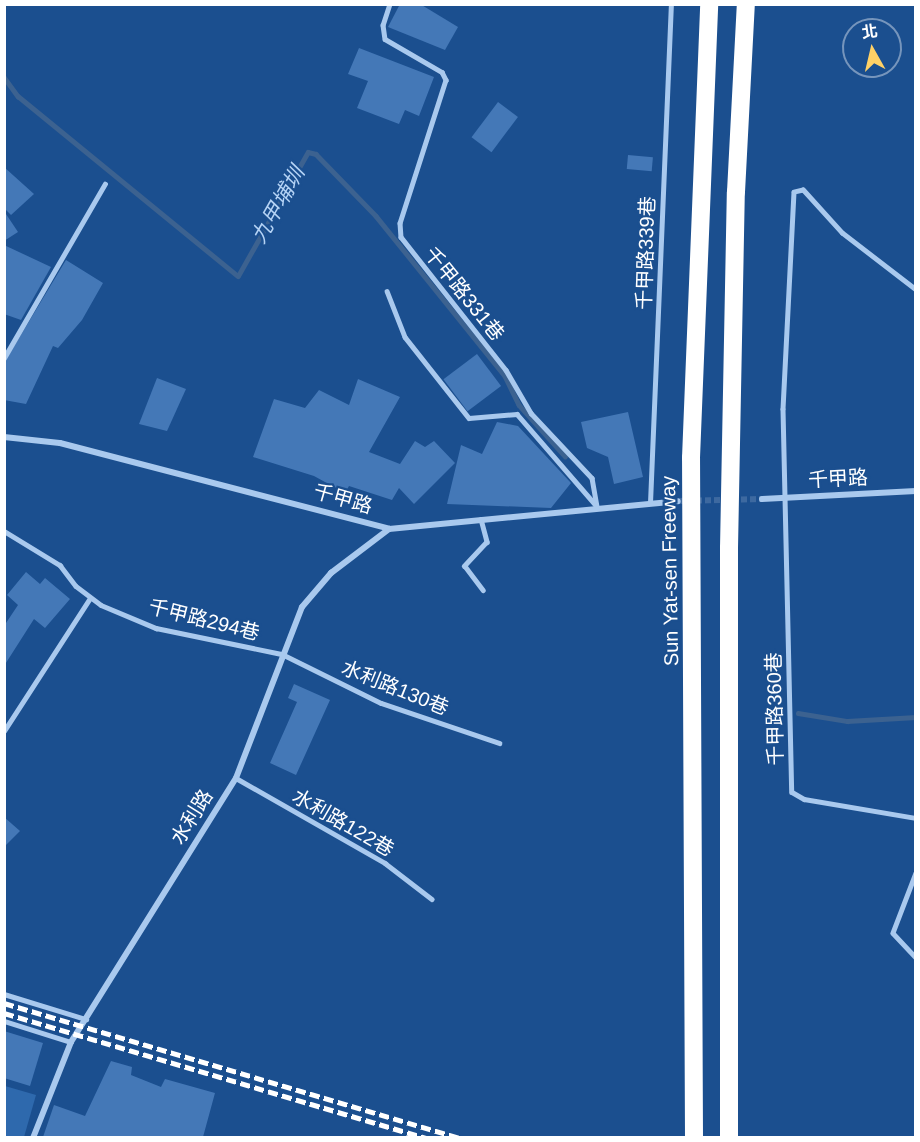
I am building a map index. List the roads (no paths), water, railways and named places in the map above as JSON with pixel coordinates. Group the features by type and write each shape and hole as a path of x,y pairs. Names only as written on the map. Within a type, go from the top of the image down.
{"highway":[{"name":"Sun Yat-sen Freeway","path":"694,1137 691,458 709,4"},
{"path":"729,1137 729,548 736,192 746,4"},
{"path":"687,1137 692,1049"}],"street":[{"name":"千甲路","path":"4,437 60,443 389,529 597,506 678,501"},
{"name":"千甲路","path":"762,499 915,491"},
{"name":"水利路","path":"33,1137 71,1042 236,778 282,654 313,593 339,566 389,529"}],"lane":[{"name":"千甲路331巷","path":"390,4 383,25 385,39 444,75 444,94 400,223 400,237 506,370 531,413 592,478 597,506"},
{"name":"千甲路339巷","path":"650,503 671,4"},
{"path":"4,358 105,184"},
{"path":"786,499 783,409 794,192 803,190 842,233 915,290"},
{"path":"387,291 405,337 469,418 517,414 597,506"},
{"name":"千甲路360巷","path":"786,499 792,792 804,799 915,818"},
{"path":"481,519 486,542 465,566 483,590"},
{"name":"千甲路294巷","path":"4,531 60,565 90,598 156,628 282,654"},
{"path":"4,730 90,598"},
{"name":"水利路130巷","path":"282,654 381,703 499,743"},
{"name":"水利路122巷","path":"236,778 385,863 432,899"},
{"path":"915,873 893,933 915,958"},
{"path":"4,994 86,1018"},
{"path":"4,1021 71,1042"}],"waterway":[{"name":"九甲埔圳","path":"4,77 18,96 238,276 308,152 316,154 376,216 505,376 519,405 565,456"},
{"name":"九甲埔圳","path":"798,713 847,721 916,717"}],"tunnel":[{"path":"678,501 762,499"}],"railway":[{"path":"4,1003 459,1138"},
{"path":"4,1013 427,1138"}]}
